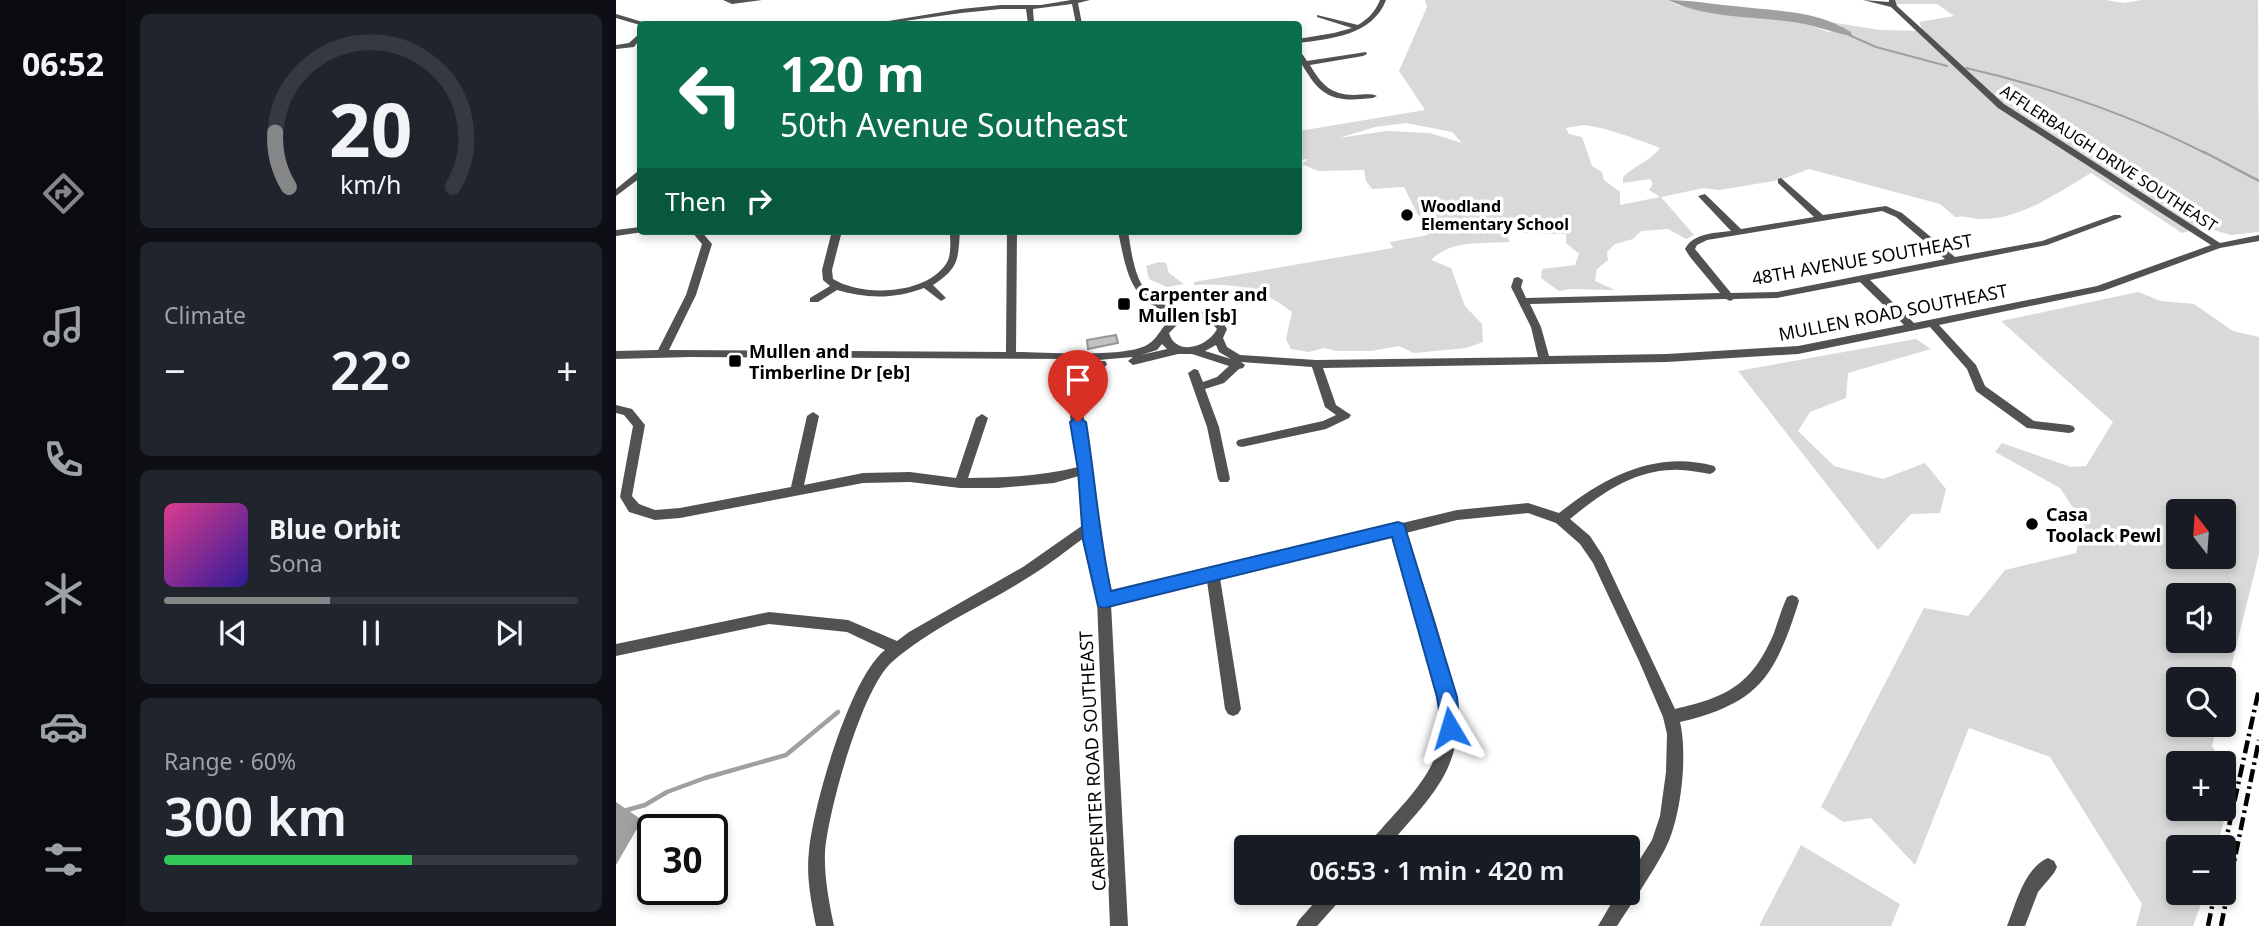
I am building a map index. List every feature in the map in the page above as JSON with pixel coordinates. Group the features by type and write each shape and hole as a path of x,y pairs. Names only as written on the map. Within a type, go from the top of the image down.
{"street":[{"path":"726,0 759,0"},
{"path":"892,21 961,10 1087,0"},
{"path":"1302,40 1329,37 1357,27 1376,14 1383,0"},
{"path":"1866,0 1893,3"},
{"path":"1074,1 1078,21"},
{"name":"AFFLERBAUGH DRIVE SOUTHEAST","path":"1893,3 2001,106 2218,246"},
{"path":"1031,21 1032,6"},
{"path":"616,16 637,22"},
{"path":"1319,16 1357,27"},
{"path":"616,47 631,45 637,38"},
{"path":"1306,62 1363,54"},
{"path":"1302,56 1319,87 1330,94 1346,97 1373,96"},
{"path":"616,194 637,176"},
{"path":"1781,181 1820,218"},
{"path":"1702,196 1738,232"},
{"path":"1730,298 1693,255 1691,247 1699,239 1872,208 1889,210 1899,215 1953,261"},
{"name":"48TH AVENUE SOUTHEAST","path":"1523,301 1777,295 2044,243 2118,217"},
{"path":"616,233 637,230"},
{"path":"662,353 691,295 706,244 699,235"},
{"path":"835,235 828,280 835,287 875,293 896,292 934,281 953,262 955,235"},
{"path":"1011,354 1012,235"},
{"path":"1124,235 1134,283 1141,293 1161,309 1167,329 1166,342 1180,350"},
{"name":"MULLEN ROAD SOUTHEAST","path":"1218,339 1223,349 1238,358 1315,364 1680,358 1798,350 2099,289 2218,246 2259,238"},
{"path":"1862,278 1913,328"},
{"path":"1518,280 1516,287 1536,327 1545,361"},
{"path":"927,285 942,298"},
{"path":"814,300 835,287"},
{"path":"616,355 662,353 972,356 1101,364 1132,362 1180,350 1193,351 1208,347 1222,332 1220,323 1211,316 1192,315 1155,303"},
{"path":"1080,363 1153,347 1167,329 1192,315"},
{"path":"1933,324 1953,344 1972,368 1980,387 1990,395 2031,425 2068,429"},
{"name":"MULLEN ROAD SOUTHEAST","path":"1193,351 1236,365 1290,367 1315,364"},
{"path":"972,356 1115,356"},
{"name":"CARPENTER ROAD SOUTHEAST","path":"1080,363 1074,387 1086,470 1090,527 1104,600 1119,926"},
{"path":"1074,387 1086,374 1101,364"},
{"path":"1315,364 1331,407 1345,415"},
{"path":"1199,387 1219,382 1230,375 1236,365"},
{"path":"1194,373 1213,427 1224,479"},
{"path":"616,408 628,412 639,425 626,497 634,508 655,515 680,513 889,476 960,483 1031,481 1086,470"},
{"path":"1242,443 1326,425 1345,415"},
{"path":"796,491 813,416"},
{"path":"960,483 982,418"},
{"path":"1562,519 1603,488 1642,469 1672,465 1710,469"},
{"path":"1104,600 1213,576 1457,515 1513,507 1544,512 1562,519 1585,541 1598,560 1671,717 1675,734 1674,772 1668,816 1659,844 1607,926"},
{"path":"825,926 816,881 822,814 865,691 883,661 914,636 1028,571 1090,527"},
{"path":"1386,835 1434,775 1446,751 1450,728 1447,697 1398,529"},
{"path":"1213,576 1233,709"},
{"path":"1671,717 1721,704 1744,689 1776,648 1792,601"},
{"path":"616,650 769,618 848,626 898,649"},
{"path":"2016,926 2032,886 2048,867"},
{"path":"1305,926 1324,905"}],"shaded area":[{"path":"1425,0 1668,0 1679,6 1802,23 1829,32 1842,26 1830,22 1880,30 1923,31 1919,22 1954,16 1937,4 1897,4 1892,0 2106,0 2123,3 2142,0 2258,0 2259,232 2231,235 2204,227 2182,233 2091,173 2025,210 1981,219 1955,217 1940,204 1809,169 1780,180 1719,190 1704,188 1661,197 1694,235 1686,239 1668,229 1641,231 1633,239 1615,244 1607,252 1608,260 1597,269 1595,281 1615,290 1559,291 1541,278 1542,269 1575,265 1579,254 1566,243 1566,234 1522,233 1514,230 1515,227 1490,231 1506,234 1510,242 1468,244 1439,253 1431,260 1451,268 1465,306 1482,324 1483,342 1466,348 1414,353 1399,346 1371,351 1336,351 1324,348 1309,352 1291,349 1286,339 1292,312 1279,303 1246,288 1194,285 1194,282 1393,248 1390,242 1428,235 1404,187 1372,189 1366,181 1364,170 1318,171 1302,164 1308,159 1302,160 1302,130 1425,110 1399,71 1427,7","holes":["1406,123 1452,132 1462,143 1430,133 1386,131 1339,138 1375,127","1593,126 1660,148 1623,177 1623,183 1650,179 1653,184 1649,190 1660,197 1620,205 1620,192 1604,180 1602,172 1592,166 1582,137 1569,134 1566,128"]},
{"path":"1668,0 1809,15 1838,25 1851,32 1852,36 1799,23 1699,11"},
{"path":"1166,263 1169,273 1184,284 1167,287 1149,279 1146,266"},
{"path":"2138,292 2161,301 2194,304 2233,331 2259,337 2259,554 2236,647 2236,583 2166,583 2166,653 2235,653 2231,667 2166,667 2166,737 2214,737 2212,746 2215,751 2166,751 2166,821 2224,821 2220,835 2166,835 2166,905 2201,905 2193,926 2136,926 2142,904 2050,757 1969,728 1915,865 1871,818 1843,822 1821,807 1924,608 1968,616 2005,570 2076,553 2083,523 2060,488 1995,452 2002,443 2071,467 2086,466 2113,422 2001,321"},
{"path":"1916,339 1931,349 1848,373 1846,398 1810,412 1798,431 1834,466 1883,479 1925,463 1946,489 1940,513 1911,514 1878,550 1738,371"},
{"path":"616,802 637,817 637,829 616,865"},
{"path":"1801,845 1900,904 1891,926 1759,926"}],"building":[{"path":"1116,335 1118,343 1088,349 1087,340"}],"waterway":[{"path":"1849,35 1876,47 1947,66"},
{"path":"1966,68 2089,104 2149,127 2207,154"},
{"path":"2204,152 2259,181"},
{"path":"627,810 645,805 667,792 705,778 786,755 838,712"}],"railway":[{"path":"2227,835 2259,689"},
{"path":"2221,926 2259,740"},
{"path":"2208,926 2212,905"}],"place":[{"name":"Woodland Elementary School","path":"1407,215"},
{"name":"Carpenter and Mullen [sb]","path":"1124,304"},
{"name":"Mullen and Timberline Dr [eb]","path":"735,361"},
{"name":"Casa Toolack Pewl","path":"2032,524"}],"route":[{"path":"1078,422 1086,470 1091,540 1104,600 1213,576 1398,529 1447,697 1450,728"}]}
